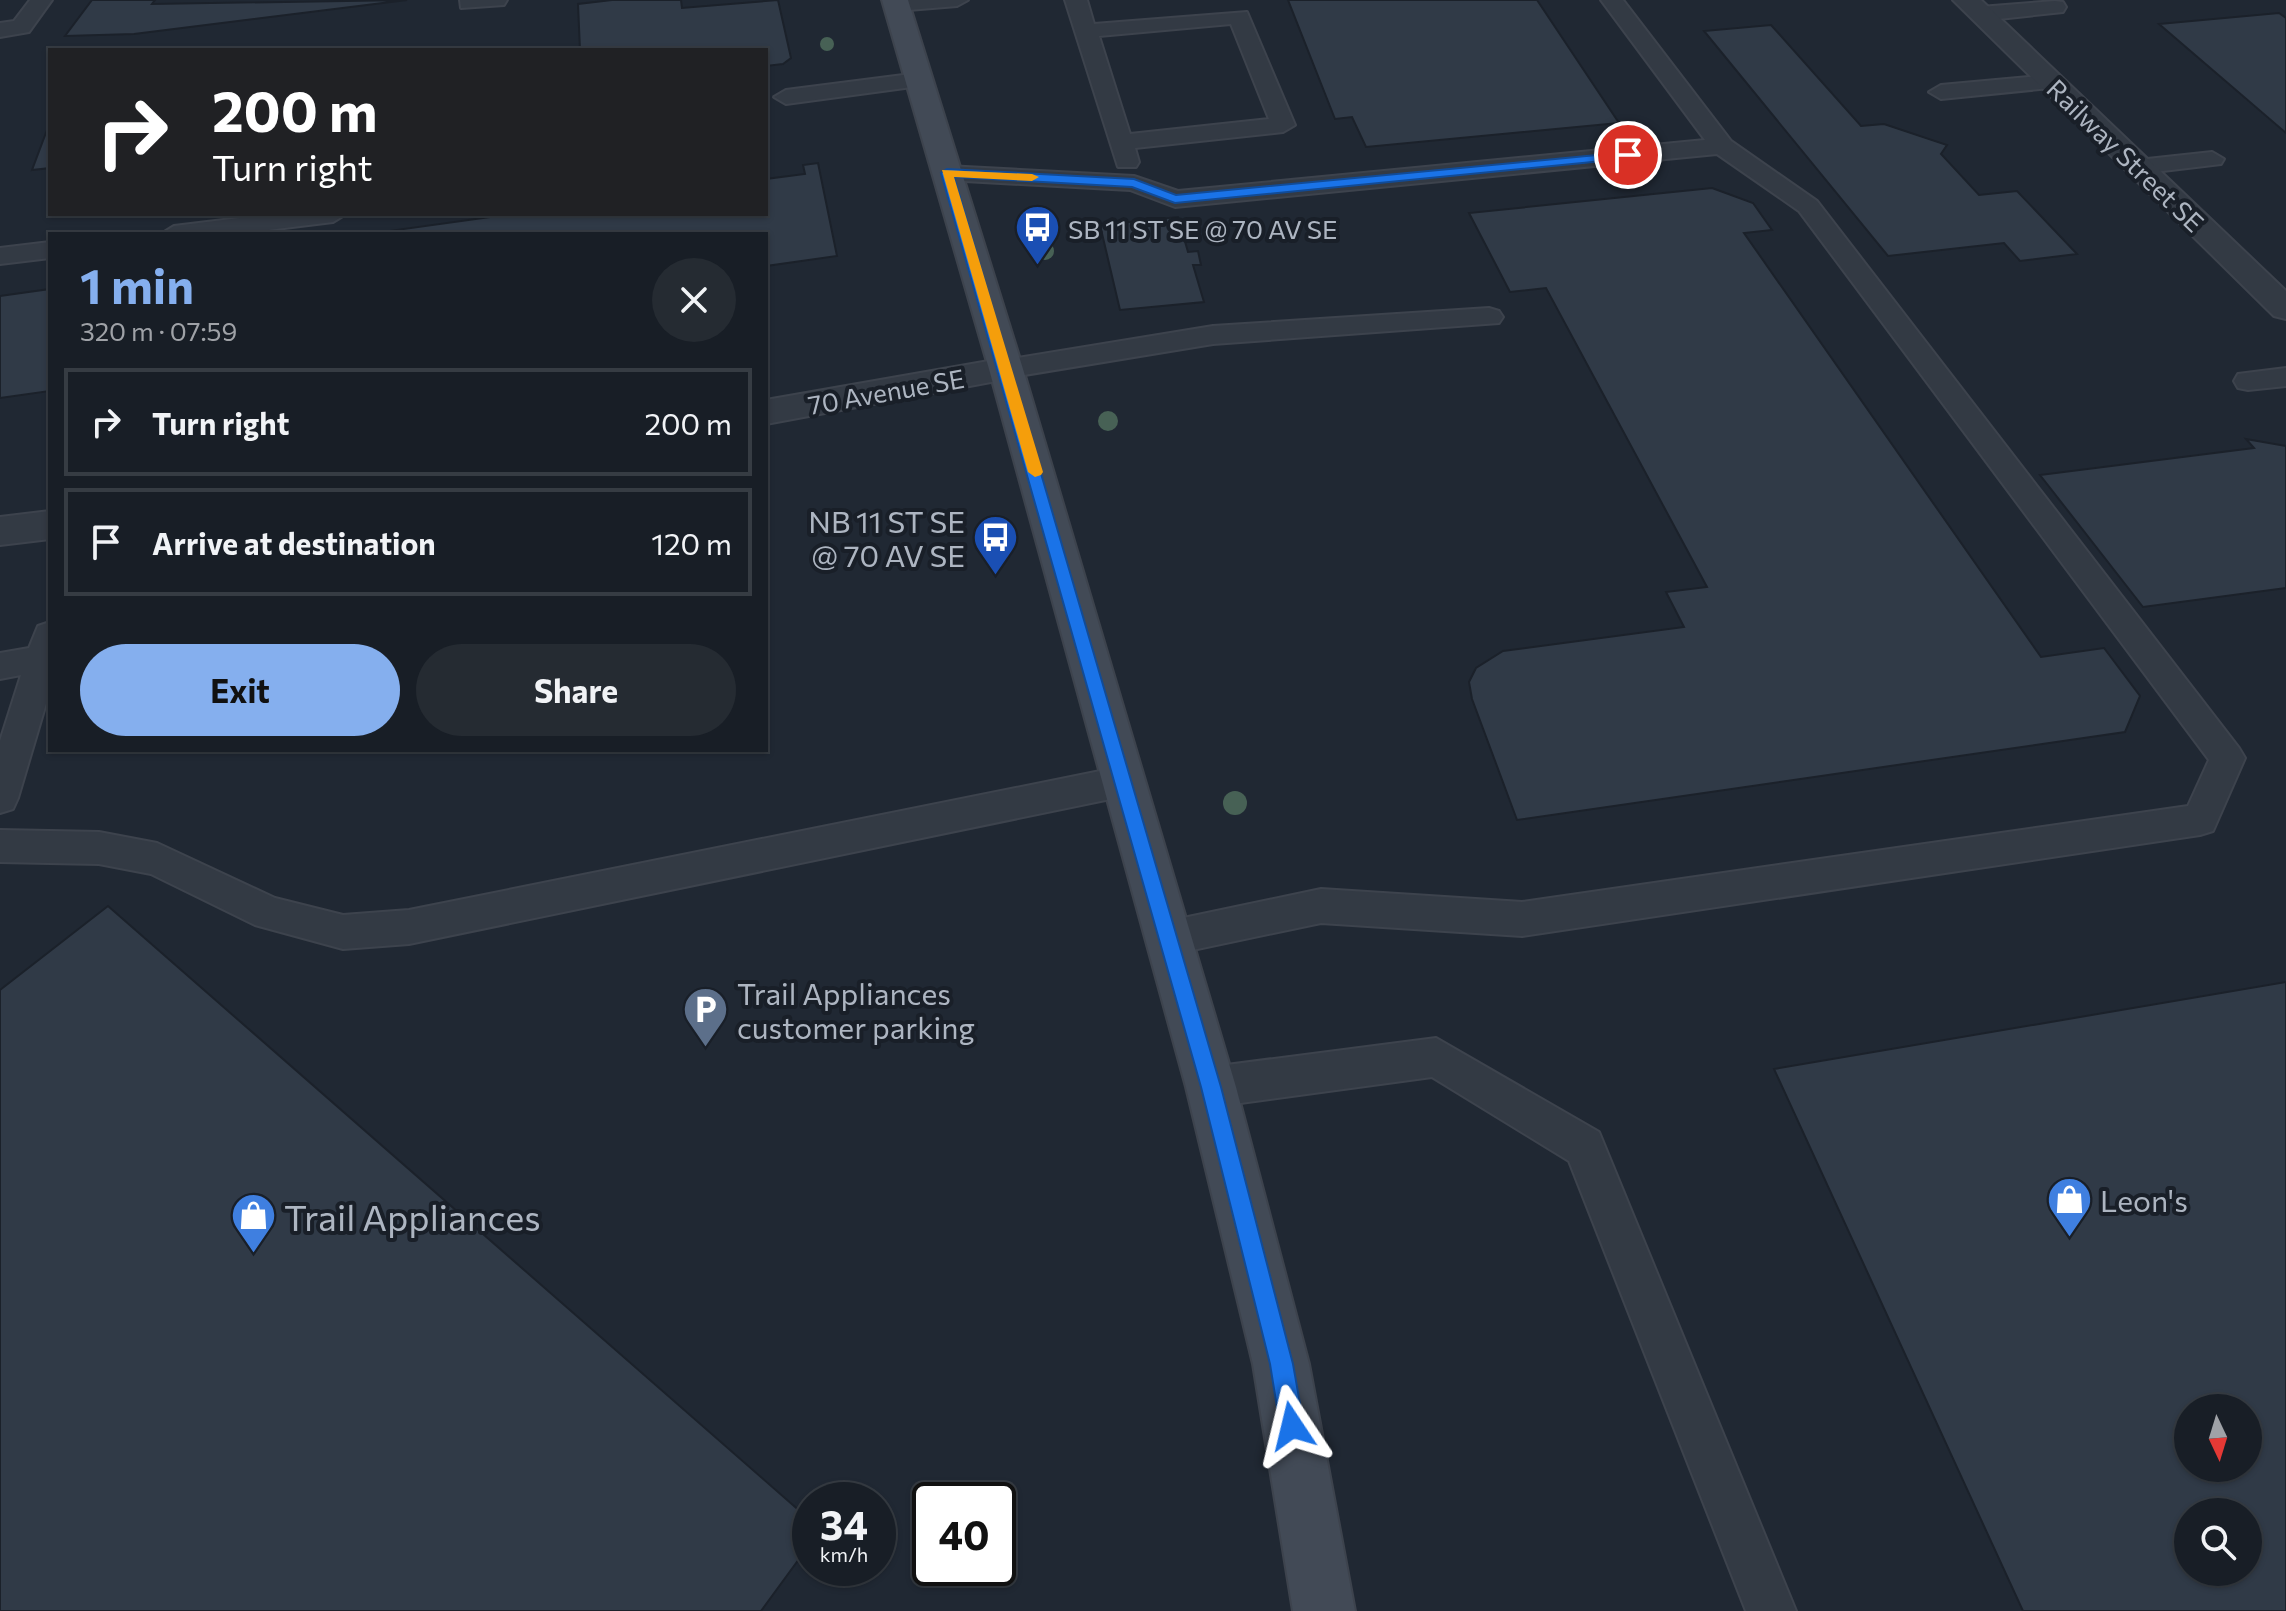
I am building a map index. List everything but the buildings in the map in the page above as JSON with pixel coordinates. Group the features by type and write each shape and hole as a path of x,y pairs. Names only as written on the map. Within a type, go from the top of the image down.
{"street":[{"path":"896,2 1006,369 1211,1087 1281,1364 1324,1611"},
{"name":"Railway Street SE","path":"1973,7 2286,309"},
{"name":"70 Avenue SE","path":"768,412 1006,369"},
{"path":"0,531 48,525"}],"lane":[{"path":"0,30 21,27 41,0"},
{"path":"469,3 496,0"},
{"path":"896,2 957,0"},
{"path":"1076,0 1134,183"},
{"path":"1169,938 1321,906 1522,919 2200,820 2227,758 1808,206 1722,146 1612,0"},
{"path":"1973,7 2055,7"},
{"path":"1086,31 1239,17 1283,125 1121,142"},
{"path":"786,97 919,80"},
{"path":"1941,92 2052,82"},
{"path":"947,173 1134,183 1175,199 1722,146"},
{"path":"2138,167 2212,159"},
{"path":"190,232 317,216"},
{"path":"0,256 48,250"},
{"path":"1006,369 1213,335 1489,317"},
{"path":"2248,381 2286,377"},
{"path":"0,666 46,647"},
{"path":"0,798 46,647"},
{"path":"0,846 99,848 157,859 268,913 343,932 409,927 1125,781"},
{"path":"1211,1087 1436,1057 1584,1147 1771,1611"}],"slow traffic":[{"path":"1032,177 947,173 1035,472"}],"place":[{"name":"SB 11 ST SE @ 70 AV SE","path":"1037,267"},
{"name":"NB 11 ST SE @ 70 AV SE","path":"996,576"},
{"name":"Trail Appliances customer parking","path":"706,1048"},
{"name":"Leon's","path":"2069,1238"},
{"name":"Trail Appliances","path":"253,1255"}],"route":[{"path":"1292,1426 1281,1364 1211,1087 947,173 1134,183 1175,199 1628,155"}]}
